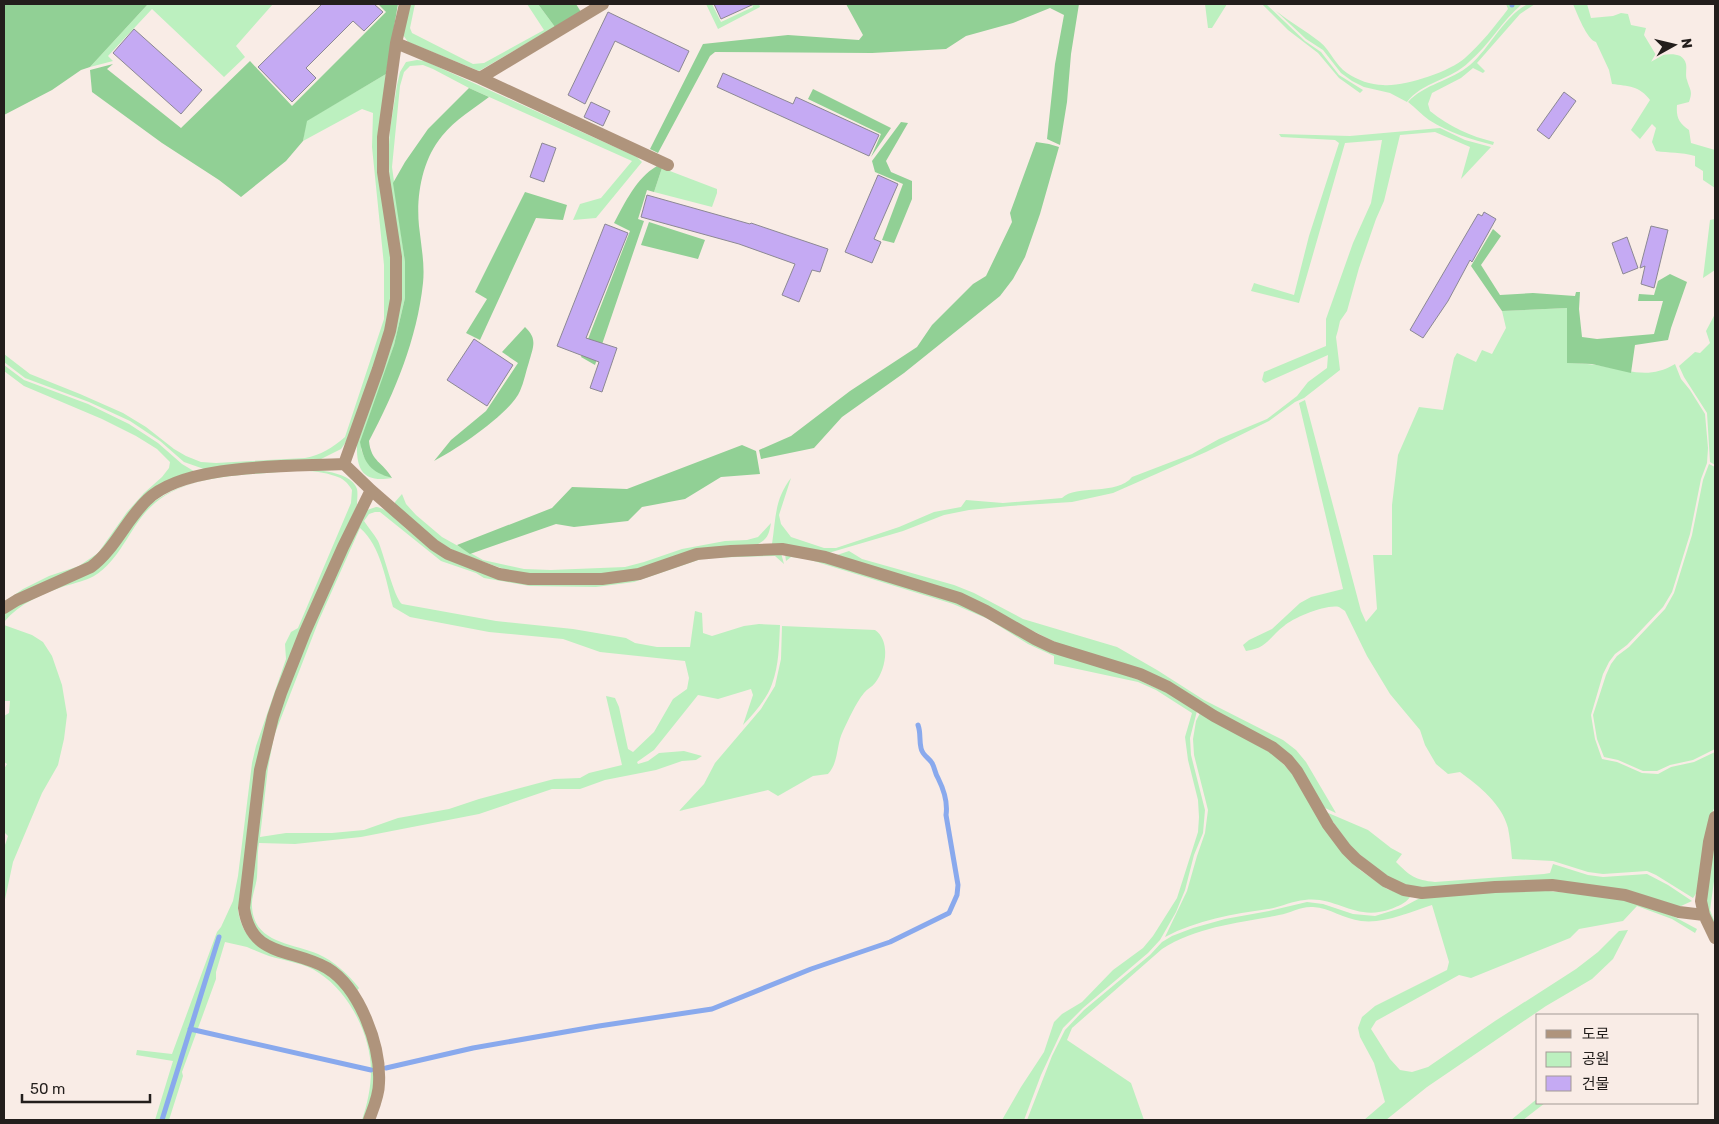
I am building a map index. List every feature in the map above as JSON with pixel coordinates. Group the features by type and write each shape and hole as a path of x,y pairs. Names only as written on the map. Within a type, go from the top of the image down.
{"street":[{"path":"344,464 390,331 396,299 396,257 383,172 383,137 396,43 405,4"},
{"path":"480,78 603,4"},
{"path":"396,43 480,78 668,166"},
{"path":"4,608 33,592 91,567 110,550 126,524 146,500 179,482 208,474 246,469 344,464 411,526 441,550 476,566 514,577 550,580 624,577 639,574 697,554 731,550 782,549 818,555 932,589 986,610 1052,647 1140,674 1168,687 1214,716 1272,747 1288,760 1297,771 1328,825 1346,849 1376,874 1404,890 1422,893 1495,886 1552,885 1616,893 1679,912 1704,914"},
{"path":"369,1120 379,1085 379,1072 371,1033 354,996 347,985 328,969 305,958 272,948 255,937 250,929 244,908 260,770 273,717 305,632 371,490"},
{"path":"1715,817 1709,842 1701,901 1704,914 1715,938"}],"green space":[{"path":"4,4 148,4 90,67 81,70 52,90 4,115"},
{"path":"148,4 273,4 236,46 245,57 224,77 152,9 108,56 113,61 90,67"},
{"path":"378,4 398,4 386,74 307,121 303,141 286,161 241,197 92,92 90,70 113,64 107,69 181,128 250,61 292,106 386,12"},
{"path":"408,4 415,4 410,28 412,33 473,64 484,63 544,30 527,4 538,4 555,27 479,71 408,42 401,32"},
{"path":"538,4 576,4 581,12 555,27"},
{"path":"706,4 712,4 721,22 753,7 752,4 759,4 760,7 718,29"},
{"path":"846,4 1079,4 1060,145 1047,139 1055,64 1064,15 1050,8 1013,23 966,36 946,49 872,53 715,52 710,56 658,153 650,149 703,44 788,35 859,40 863,35"},
{"path":"1205,4 1227,4 1212,28 1208,28"},
{"path":"1262,4 1266,4 1305,41 1321,52 1339,75 1363,90 1360,93 1339,78 1318,53 1288,30"},
{"path":"1506,4 1522,4 1483,48 1462,68 1428,85 1413,95 1407,102 1390,93 1364,87 1352,81 1341,73 1323,50 1306,39 1276,11 1320,42 1339,66 1351,76 1378,85 1392,85 1414,81 1438,73 1458,63 1471,53 1493,28 1508,9"},
{"path":"1528,4 1535,4 1520,14 1477,63 1485,71 1483,73 1473,68 1461,78 1432,93 1428,104 1430,111 1445,122 1468,134 1494,142 1493,145 1444,129 1429,120 1408,102 1422,91 1455,75 1470,65 1504,24 1519,9"},
{"path":"1573,4 1587,4 1591,18 1613,16 1621,13 1628,14 1631,25 1646,28 1644,35 1656,55 1674,54 1684,60 1686,78 1691,95 1689,102 1677,105 1677,113 1683,125 1689,130 1691,143 1715,150 1715,188 1703,180 1703,171 1695,166 1695,156 1656,151 1652,142 1656,128 1652,124 1640,139 1631,130 1650,100 1638,89 1612,84 1609,70 1596,42 1589,36"},
{"path":"425,61 637,157 642,162 596,218 573,220 580,204 601,198 632,161 469,88 423,65 410,66 404,72 400,86 392,167 405,262 405,298 394,345 361,449 372,468 392,478 382,479 367,476 363,472 358,460 357,442 399,304 387,176 390,129 400,72 406,62"},
{"path":"386,74 393,282 387,326 348,439 341,449 319,460 204,469 184,462 160,441 130,421 89,402 25,378 4,362 4,354 30,374 123,413 146,427 174,449 201,462 216,463 305,458 321,453 336,444 345,437 384,319 384,265 372,147 373,113 362,109 303,141 306,121"},
{"path":"469,88 489,97 447,130 435,146 425,167 418,215 423,254 423,283 416,324 388,404 369,441 375,458 392,478 379,473 370,466 366,461 360,442 394,345 405,298 405,262 393,183 428,129"},
{"path":"813,89 891,128 871,157 881,134 808,99"},
{"path":"901,122 908,123 886,161 891,172 912,181 912,199 894,243 882,240 903,184 875,172 872,161"},
{"path":"1440,128 1465,140 1491,147 1461,179 1470,147 1435,132 1400,135 1384,201 1359,268 1347,311 1340,321 1336,337 1340,370 1304,398 1295,402 1269,421 1206,452 1113,493 1072,502 969,510 944,515 903,531 825,554 772,544 775,518 781,494 791,478 779,515 781,524 791,537 824,548 836,548 899,527 934,512 961,507 966,500 1003,503 1062,498 1077,491 1117,486 1125,483 1132,477 1192,454 1219,439 1267,419 1297,396 1308,382 1327,368 1328,355 1265,383 1262,380 1264,372 1326,346 1326,319 1353,243 1371,203 1382,140 1345,143 1299,303 1251,291 1254,283 1294,295 1309,236 1339,143 1335,140 1281,137 1279,134 1350,136"},
{"path":"1036,142 1059,147 1040,214 1025,257 1013,279 1000,296 904,373 842,417 814,448 761,459 759,450 791,436 850,391 917,347 932,325 973,284 986,276 1012,222 1010,213"},
{"path":"657,166 662,168 654,192 647,190 638,219 644,221 595,365 581,357 630,231 614,223 637,184"},
{"path":"662,168 717,189 712,207 654,192"},
{"path":"525,192 567,205 563,220 536,218 480,340 466,333 487,299 475,292"},
{"path":"1715,219 1715,270 1703,278 1710,220"},
{"path":"649,222 705,240 698,259 641,245"},
{"path":"1493,229 1501,236 1481,265 1500,295 1533,293 1575,296 1576,292 1580,292 1579,309 1582,337 1597,339 1654,334 1663,301 1638,301 1639,294 1654,295 1658,281 1670,274 1687,282 1668,340 1635,345 1631,373 1592,364 1567,363 1567,308 1502,311 1471,266"},
{"path":"1567,308 1567,363 1592,364 1641,373 1666,369 1675,364 1681,379 1705,414 1708,448 1707,463 1701,479 1690,534 1672,592 1663,607 1609,662 1603,674 1591,715 1595,739 1602,759 1617,762 1642,773 1658,774 1671,767 1694,762 1715,752 1715,806 1711,816 1697,892 1693,898 1647,871 1603,874 1588,872 1553,861 1512,859 1508,828 1501,811 1489,796 1460,772 1448,774 1436,764 1425,745 1420,730 1390,694 1367,656 1345,611 1340,607 1310,612 1295,619 1259,648 1246,651 1243,645 1272,629 1300,603 1311,597 1343,589 1299,403 1305,400 1361,611 1366,622 1377,609 1373,555 1392,555 1392,505 1398,455 1419,407 1443,410 1454,358 1457,353 1476,362 1482,350 1492,354 1506,328 1502,311"},
{"path":"1715,314 1715,465 1710,462 1707,413 1679,366 1695,352 1700,353 1710,343 1706,331"},
{"path":"525,327 532,335 533,347 523,384 515,400 482,430 434,461 451,440 486,411 518,363 502,352"},
{"path":"4,365 24,380 88,404 129,424 158,443 182,464 197,473 174,480 95,560 4,602 23,589 49,576 79,566 98,553 127,512 162,477 169,468 170,462 157,449 136,436 102,419 24,386 4,371"},
{"path":"742,445 756,451 760,474 721,477 685,499 642,507 628,521 574,527 556,524 470,554 457,545 552,508 572,487 627,489"},
{"path":"1709,464 1715,467 1715,749 1693,760 1670,765 1657,771 1643,771 1618,760 1604,757 1597,739 1593,715 1611,664 1665,609 1674,593 1692,535 1703,480"},
{"path":"290,469 327,471 346,477 353,482 357,489 357,505 284,676 260,752 238,910 243,927 251,939 262,948 319,969 342,986 351,998 365,1025 370,1040 375,1070 373,1097 366,1120 362,1120 370,1084 370,1058 363,1030 357,1016 340,992 319,973 308,967 269,956 247,947 225,942 216,972 216,979 182,1072 183,1076 169,1120 163,1120 219,937 160,1120 155,1120 173,1061 136,1055 137,1050 172,1054 217,932 233,901 238,876 252,763 286,659 285,644 291,632 298,628 351,503 352,490 345,481 338,477 327,473 301,471 238,475 194,483 167,495 146,511 112,560 94,576 56,589 32,600 17,609 4,622 4,614 33,594 92,571 106,559 135,518 168,493 187,485 207,479 228,475"},
{"path":"402,494 406,504 416,515 442,537 483,560 524,569 551,570 625,567 682,549 758,537 771,523 767,537 756,545 642,569 597,575 518,574 459,553 440,543 395,508 395,502"},
{"path":"376,507 385,510 431,548 467,567 493,576 522,582 577,584 615,582 647,576 701,557 727,554 781,553 784,564 775,556 704,558 634,582 596,587 530,586 484,578 476,573 441,561 380,512 369,514 364,521 378,541 396,593 402,604 496,621 573,629 626,638 635,643 657,647 690,647 695,611 702,613 703,633 712,636 744,626 759,624 780,625 777,662 770,690 756,711 743,725 753,695 751,689 718,699 698,695 654,750 637,762 638,764 648,761 659,753 684,751 702,756 696,760 682,761 656,770 605,780 580,789 552,789 479,814 361,837 295,844 259,843 257,877 252,907 254,919 259,928 276,940 308,950 330,960 355,983 359,988 356,992 344,978 321,960 282,948 262,937 253,927 248,903 265,763 274,724 299,657 362,515 367,510","holes":["360,528 367,535 382,564 393,607 410,617 489,632 563,639 600,652 685,661 689,678 687,689 673,699 654,732 633,752 628,749 619,707 615,698 606,696 622,765 589,773 580,778 554,779 449,809 398,818 364,830 332,833 286,833 260,837 268,768 274,736 319,620"]},
{"path":"849,551 862,559 954,585 974,593 1023,619 1117,647 1204,700 1283,740 1296,750 1306,762 1336,813 1325,808 1251,730 1071,650 1011,620 831,557"},
{"path":"785,554 795,554 955,601 1096,664 1160,688 1197,711 1190,738 1191,755 1205,810 1203,833 1176,912 1160,940 1148,953 1083,1008 1063,1028 1041,1075 1024,1120 1002,1120 1044,1052 1054,1022 1062,1014 1082,1002 1113,970 1143,948 1153,936 1177,898 1198,832 1198,800 1188,760 1185,737 1192,713 1156,690 1138,682 1054,664 1054,656 1028,644 988,619 953,604 804,558 791,557 786,561"},
{"path":"4,625 32,635 43,642 52,656 62,685 67,715 58,765 42,793 13,862 4,904 4,848 8,836 4,832 4,769 7,764 4,762 4,716 9,713 10,701 4,701"},
{"path":"782,626 875,630 883,641 885,655 882,670 875,683 864,693 852,712 841,736 832,769 828,774 813,776 778,796 768,790 679,811 704,784 715,763 761,709 775,686 781,659"},
{"path":"1200,713 1282,759 1360,870 1387,889 1410,897 1391,909 1367,913 1316,900 1300,901 1215,919 1190,926 1165,937 1187,891 1205,833 1208,810 1194,755 1193,739 1196,721"},
{"path":"1326,812 1368,830 1402,854 1396,862 1409,874 1422,880 1435,882 1544,874 1550,873 1553,864 1588,875 1603,877 1647,874 1692,901 1681,906 1674,906 1609,888 1419,889 1389,879 1351,847"},
{"path":"1715,829 1715,874 1710,910 1715,923 1715,929 1707,906 1707,889"},
{"path":"1526,889 1626,898 1671,915 1697,929 1695,933 1672,919 1637,906 1623,921 1579,929 1570,938 1471,978 1459,975 1376,1021 1371,1029 1390,1059 1400,1070 1412,1072 1428,1067 1576,969 1598,952 1619,931 1628,930 1613,959 1592,979 1546,1006 1427,1087 1386,1120 1364,1120 1385,1102 1374,1063 1360,1037 1358,1028 1362,1017 1375,1006 1447,970 1449,962 1432,905 1379,921 1355,920 1325,909 1309,907 1204,930 1175,941 1162,949 1072,1028 1067,1040 1131,1083 1144,1120 1027,1120 1052,1056 1065,1030 1084,1010 1150,955 1162,942 1172,936 1225,919 1307,902 1323,904 1353,914 1375,916 1401,908 1420,898"},
{"path":"1536,1100 1536,1104 1544,1104 1523,1120 1511,1120"}],"building":[{"path":"322,4 374,4 383,12 364,31 353,21 306,68 316,78 292,102 258,67"},
{"path":"714,4 754,4 721,19"},
{"path":"608,12 689,51 679,72 615,41 585,104 568,95"},
{"path":"134,29 202,90 181,114 113,53"},
{"path":"723,73 793,104 796,97 879,135 869,156 717,87"},
{"path":"1564,92 1576,101 1549,139 1537,130"},
{"path":"591,102 610,111 603,126 584,117"},
{"path":"542,143 556,148 544,182 530,177"},
{"path":"878,175 898,184 874,239 881,242 872,263 845,252"},
{"path":"647,195 751,223 828,249 820,272 812,270 799,302 782,295 795,264 739,244 641,217"},
{"path":"1484,212 1496,219 1472,262 1470,260 1448,301 1423,338 1410,330 1478,214 1482,216"},
{"path":"605,224 628,233 586,338 617,348 602,392 590,388 599,362 557,346"},
{"path":"1651,226 1668,230 1654,288 1641,284 1645,266 1640,268"},
{"path":"1627,237 1638,268 1623,274 1612,243"},
{"path":"474,339 513,365 487,406 447,380"}],"waterway":[{"path":"386,1068 473,1048 712,1009 811,969 890,942 949,913 957,895 958,885 946,815 946,801 933,765 924,755 920,745 918,725"},
{"path":"162,1120 219,937"},
{"path":"190,1029 371,1070"}]}
